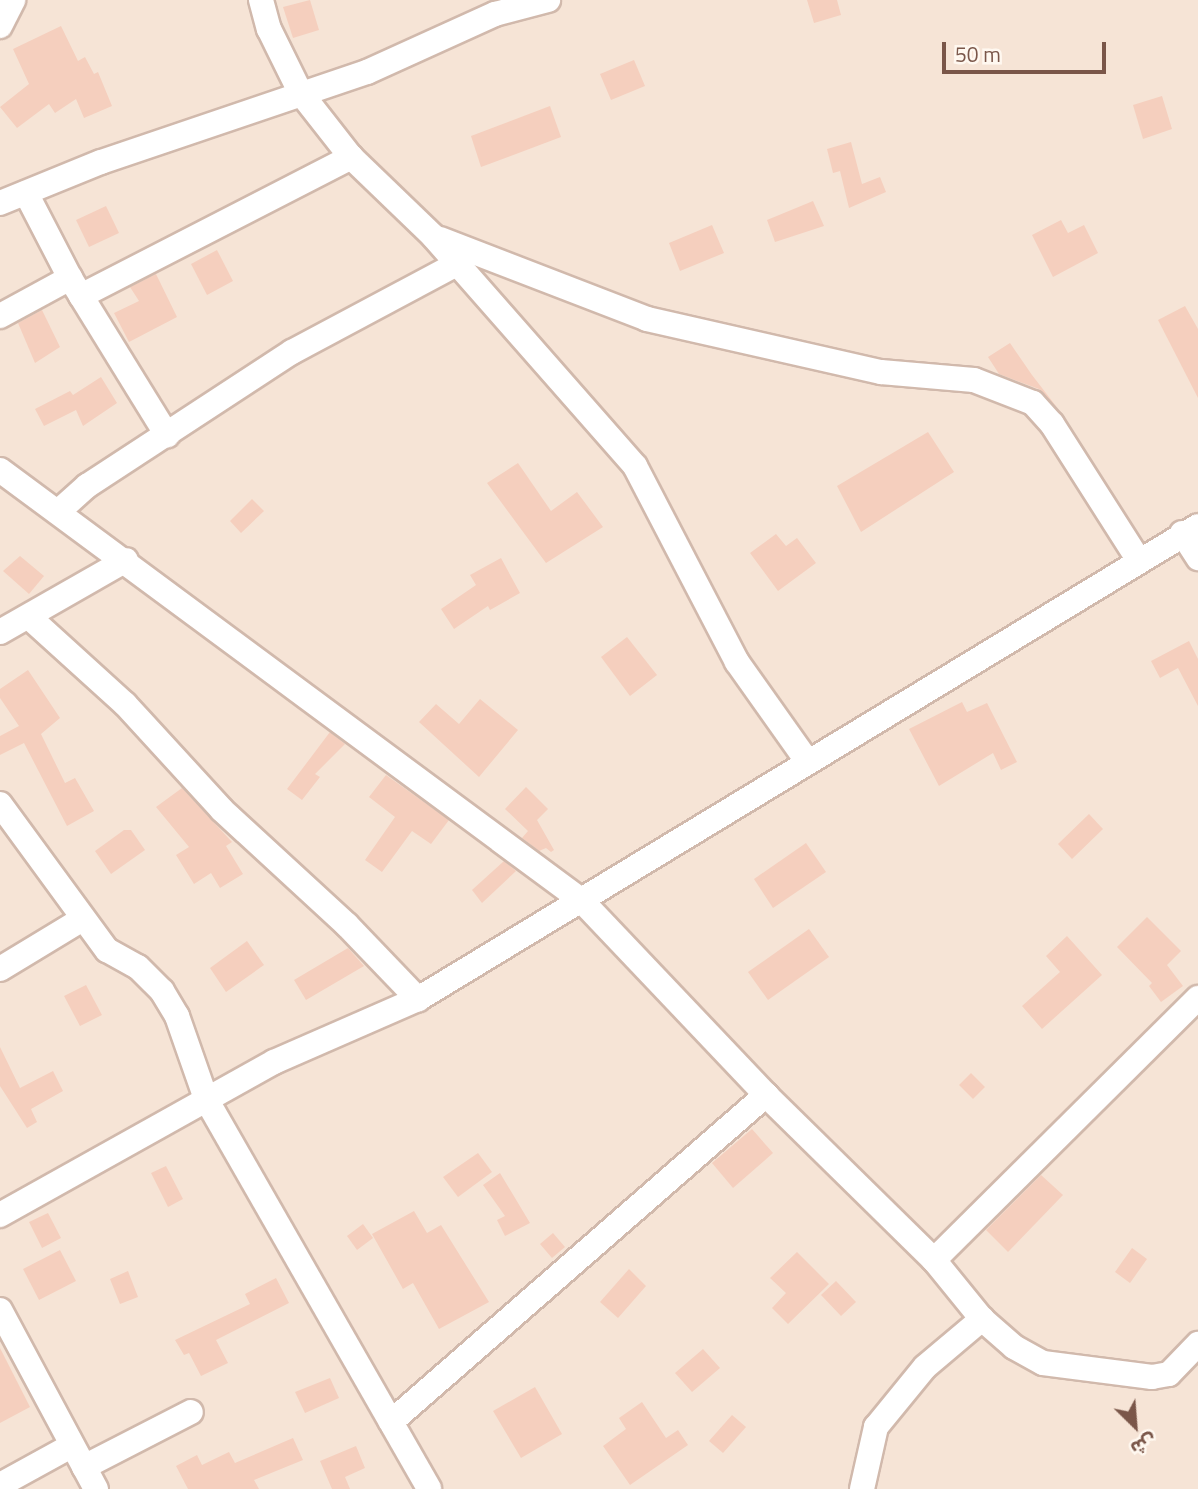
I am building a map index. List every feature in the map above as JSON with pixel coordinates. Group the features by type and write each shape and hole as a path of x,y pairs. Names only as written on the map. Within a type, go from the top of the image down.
{"street":[{"path":"0,26 13,0"},
{"path":"261,0 269,29 300,92 351,158 433,236 635,466 731,652 807,761"},
{"path":"0,203 101,162 186,136 300,92 414,54 492,9 548,0"},
{"path":"0,316 76,287 351,158"},
{"path":"26,193 76,287 167,435"},
{"path":"433,236 647,319 881,372 974,380 1033,403 1052,424 1138,559"},
{"path":"58,511 87,486 292,352 457,264"},
{"path":"0,470 581,900 766,1094 934,1260 982,1319 1014,1347 1042,1363 1152,1377 1169,1374 1198,1344"},
{"path":"0,1215 308,1045 418,999 1190,529 1198,558"},
{"path":"0,632 126,561"},
{"path":"29,617 125,704 222,810 347,925 418,999"},
{"path":"0,804 81,920 107,950 138,967 162,991 177,1016 206,1099 429,1489"},
{"path":"0,969 81,920"},
{"path":"934,1260 1198,998"},
{"path":"391,1422 766,1094"},
{"path":"0,1310 96,1489"},
{"path":"862,1489 876,1427 926,1367 982,1319"},
{"path":"84,1467 191,1412"},
{"path":"0,1485 71,1446"}],"shaded area":[{"path":"0,0 1198,0 1198,1489 0,1489"}],"building":[{"path":"310,0 319,30 293,38 283,7"},
{"path":"807,0 837,0 841,15 814,23"},
{"path":"61,26 78,61 85,57 94,74 98,72 112,106 84,118 76,99 55,113 49,104 17,128 0,107 29,84 13,49"},
{"path":"634,60 645,86 611,100 600,74"},
{"path":"1162,96 1172,129 1143,139 1133,105"},
{"path":"550,106 561,137 481,167 471,136"},
{"path":"851,142 862,184 880,177 886,192 849,208 840,171 833,173 827,149"},
{"path":"813,201 824,226 775,242 767,220"},
{"path":"106,206 119,233 89,247 76,220"},
{"path":"1061,220 1068,233 1084,225 1098,253 1053,277 1032,235"},
{"path":"712,225 724,253 680,271 669,243"},
{"path":"217,250 233,281 207,295 191,264"},
{"path":"156,274 177,317 129,342 114,313 139,301 130,287"},
{"path":"1185,306 1198,329 1198,398 1158,320"},
{"path":"42,310 60,347 35,363 18,323"},
{"path":"1010,343 1059,410 1039,389 999,374 988,357"},
{"path":"101,377 117,403 83,426 76,410 44,426 35,409 70,391 73,395"},
{"path":"928,432 954,472 861,532 837,486"},
{"path":"518,463 551,511 577,492 603,527 546,563 487,483"},
{"path":"252,499 264,511 241,533 230,521"},
{"path":"776,534 786,546 797,538 816,563 778,591 750,553"},
{"path":"20,556 44,576 29,594 3,571"},
{"path":"501,558 520,593 490,610 488,606 454,629 441,609 476,585 470,575"},
{"path":"627,637 657,675 630,696 601,657"},
{"path":"1189,641 1198,659 1198,706 1178,668 1160,678 1151,661"},
{"path":"28,670 60,718 41,734 65,783 75,778 94,811 67,826 24,743 0,755 0,736 19,726 0,698 0,689"},
{"path":"480,699 518,730 479,777 419,722 436,704 459,724"},
{"path":"962,702 967,712 987,703 1017,762 1001,770 993,753 939,786 909,729"},
{"path":"330,732 345,744 315,774 320,777 302,800 287,789"},
{"path":"386,775 449,820 431,844 412,831 382,872 365,860 395,817 369,797"},
{"path":"526,787 548,809 537,820 554,850 551,852 546,848 539,851 522,838 528,831 505,809"},
{"path":"182,788 232,842 226,846 243,874 220,888 211,873 194,884 176,855 189,847 156,807"},
{"path":"1089,814 1103,829 1072,859 1058,844"},
{"path":"124,830 131,830 145,850 111,874 95,851"},
{"path":"806,843 826,872 773,908 754,879"},
{"path":"504,861 516,871 482,903 472,890"},
{"path":"1147,917 1181,951 1167,965 1183,986 1161,1002 1149,986 1152,983 1117,947"},
{"path":"809,929 829,957 768,1000 748,972"},
{"path":"1067,936 1102,975 1042,1029 1022,1006 1060,972 1046,956"},
{"path":"247,941 264,965 226,992 210,968"},
{"path":"348,948 364,966 306,1000 294,980"},
{"path":"86,985 102,1015 80,1026 64,996"},
{"path":"0,1047 20,1088 53,1071 63,1091 31,1109 37,1122 27,1128 0,1086"},
{"path":"971,1073 985,1087 973,1099 959,1085"},
{"path":"752,1129 773,1153 733,1188 712,1163"},
{"path":"478,1153 492,1172 458,1197 443,1177"},
{"path":"166,1166 183,1199 168,1207 151,1173"},
{"path":"500,1173 530,1223 505,1236 497,1220 505,1216 483,1185"},
{"path":"1041,1175 1063,1195 1008,1252 986,1230"},
{"path":"414,1211 427,1233 441,1225 489,1302 439,1329 413,1283 403,1289 372,1234"},
{"path":"48,1213 61,1238 42,1248 29,1222"},
{"path":"363,1224 373,1238 357,1250 347,1236"},
{"path":"553,1233 565,1247 552,1258 540,1244"},
{"path":"1132,1248 1147,1259 1130,1283 1115,1272"},
{"path":"60,1250 76,1281 39,1300 23,1269"},
{"path":"797,1252 829,1284 788,1324 772,1308 786,1293 770,1278"},
{"path":"629,1269 646,1286 618,1318 600,1302"},
{"path":"128,1271 138,1297 120,1304 110,1279"},
{"path":"276,1278 289,1303 216,1340 228,1363 201,1376 189,1353 184,1355 175,1340 250,1304 245,1294"},
{"path":"836,1281 856,1302 841,1316 821,1295"},
{"path":"0,1348 30,1407 0,1423"},
{"path":"703,1349 720,1368 692,1392 675,1373"},
{"path":"330,1378 339,1398 305,1413 295,1392"},
{"path":"535,1387 562,1434 521,1458 493,1411"},
{"path":"642,1402 666,1438 678,1430 688,1445 630,1485 603,1446 626,1429 619,1418"},
{"path":"732,1415 746,1427 723,1453 709,1441"},
{"path":"293,1438 303,1460 254,1480 259,1489 188,1489 176,1466 197,1455 202,1465 229,1452 235,1463"},
{"path":"356,1446 365,1468 345,1477 350,1489 332,1489 320,1461"}]}
